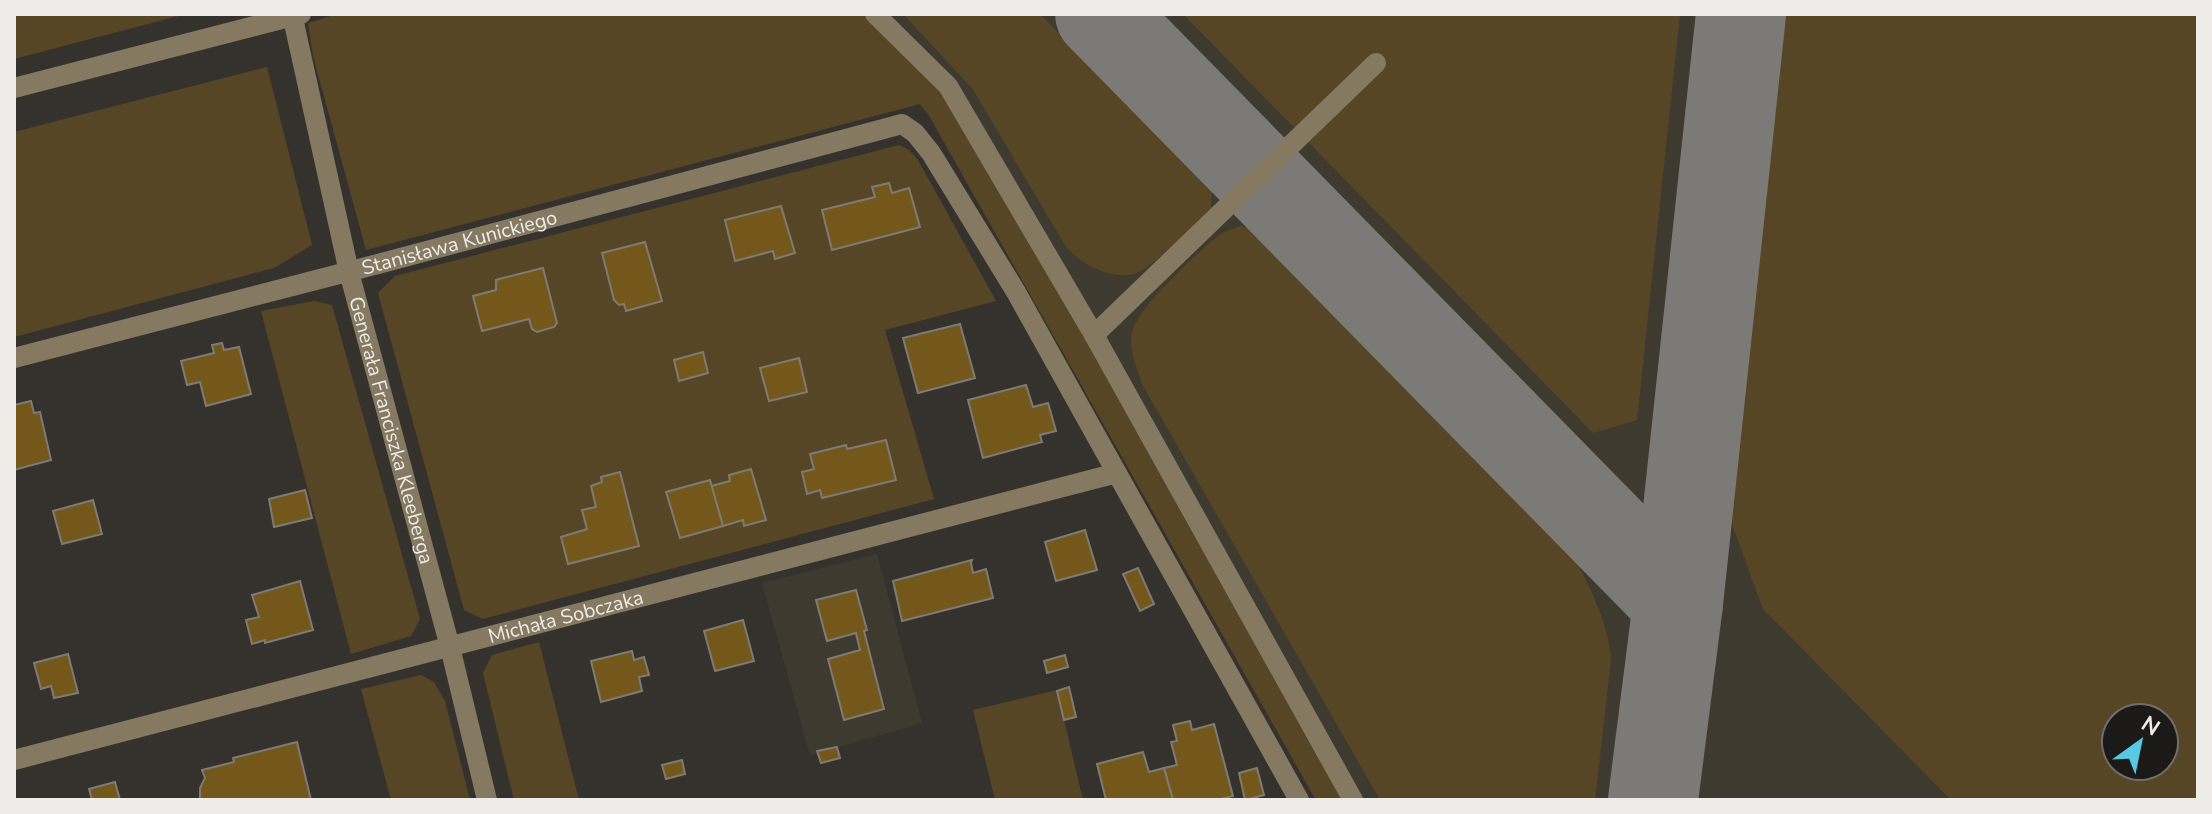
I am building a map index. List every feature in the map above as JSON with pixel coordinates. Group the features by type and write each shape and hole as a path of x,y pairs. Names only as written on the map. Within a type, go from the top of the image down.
{"street":[{"path":"875,14 948,86 1094,335 1353,800"},
{"path":"14,88 295,15"},
{"name":"Generała Franciszka Kleeberga","path":"295,15 349,272 450,647 487,800"},
{"path":"1094,335 1376,63"},
{"name":"Stanisława Kunickiego","path":"14,358 902,124 915,133 931,153 1016,292 1117,473"},
{"path":"1117,473 1299,800"},
{"name":"Michała Sobczaka","path":"14,760 1117,473"}],"shaded area":[{"path":"14,14 186,14 14,59"},
{"path":"337,14 868,14 952,103 1348,800 1316,800 920,104 366,250 313,56 308,23"},
{"path":"828,14 2198,14 2198,800 1316,800 928,114"},
{"path":"903,14 1040,14 1212,188 1211,208 1142,271 1115,275 1088,265 1066,247 972,88"},
{"path":"1183,14 1680,14 1637,420 1593,433"},
{"path":"1781,14 2198,14 2198,800 1951,800 1763,609 1726,508"},
{"path":"267,67 312,245 274,268 14,337 14,132"},
{"path":"899,145 918,160 996,301 885,330 934,499 483,619 464,610 378,293 395,276"},
{"path":"1241,226 1258,232 1575,557 1603,620 1611,660 1595,800 1380,800 1142,384 1133,357 1131,336 1146,307 1209,244 1223,233"},
{"path":"314,301 332,305 420,619 411,636 351,654 261,311"},
{"path":"877,554 922,723 810,755 762,583"},
{"path":"539,642 579,800 514,800 483,673 492,655"},
{"path":"421,675 434,682 445,701 470,800 391,800 361,689"},
{"path":"1057,690 1083,800 995,800 973,710"}],"building":[{"path":"889,183 892,193 909,188 920,227 832,250 822,210 875,197 872,187"},
{"path":"781,206 795,253 775,259 773,251 735,261 725,220"},
{"path":"645,242 662,301 626,311 624,304 619,305 614,300 602,253"},
{"path":"543,268 557,323 554,327 537,332 532,329 529,319 482,331 473,296 496,290 496,280"},
{"path":"960,324 975,378 918,393 903,338"},
{"path":"222,343 224,350 239,347 251,394 206,406 200,382 187,385 181,361 214,353 212,345"},
{"path":"703,352 708,373 679,381 674,360"},
{"path":"799,358 807,392 769,401 760,368"},
{"path":"1026,385 1033,407 1048,403 1056,431 1040,435 1042,442 983,458 968,400"},
{"path":"31,401 34,413 40,412 51,460 14,470 14,405"},
{"path":"886,440 896,480 822,498 820,490 807,494 802,472 814,469 810,454"},
{"path":"751,469 766,520 744,526 743,520 723,526 711,486 730,481 729,475"},
{"path":"620,472 639,546 568,564 561,537 587,529 582,510 596,507 591,486 602,482 601,477"},
{"path":"710,480 723,526 680,538 666,492"},
{"path":"305,490 312,518 274,527 269,499"},
{"path":"93,500 102,534 62,544 53,511"},
{"path":"1085,530 1097,570 1056,581 1045,542"},
{"path":"972,560 973,573 986,569 993,598 902,621 893,581"},
{"path":"1138,568 1154,604 1140,611 1123,574"},
{"path":"300,581 313,630 252,644 246,620 259,617 252,595"},
{"path":"856,590 884,709 844,720 828,659 860,650 856,633 827,641 816,600"},
{"path":"743,620 754,661 715,671 704,631"},
{"path":"632,651 634,660 644,657 649,675 639,677 642,691 601,702 591,661"},
{"path":"68,654 78,693 54,698 51,686 41,689 34,663"},
{"path":"1065,655 1068,667 1047,673 1044,661"},
{"path":"1069,687 1076,717 1064,720 1057,691"},
{"path":"1190,721 1192,730 1214,724 1233,796 1217,800 1173,800 1164,768 1177,765 1171,742 1177,741 1173,725"},
{"path":"297,742 311,800 200,800 200,788 205,778 202,770 234,762 233,758"},
{"path":"837,747 840,758 821,763 817,751"},
{"path":"1143,752 1149,772 1164,768 1173,800 1106,800 1097,764"},
{"path":"682,760 685,774 666,779 662,765"},
{"path":"1257,768 1264,795 1245,800 1239,773"},
{"path":"115,782 120,800 92,800 89,789"}],"taxiway":[{"path":"1100,14 1678,603"},
{"path":"1653,800 1678,603 1741,14"}]}
